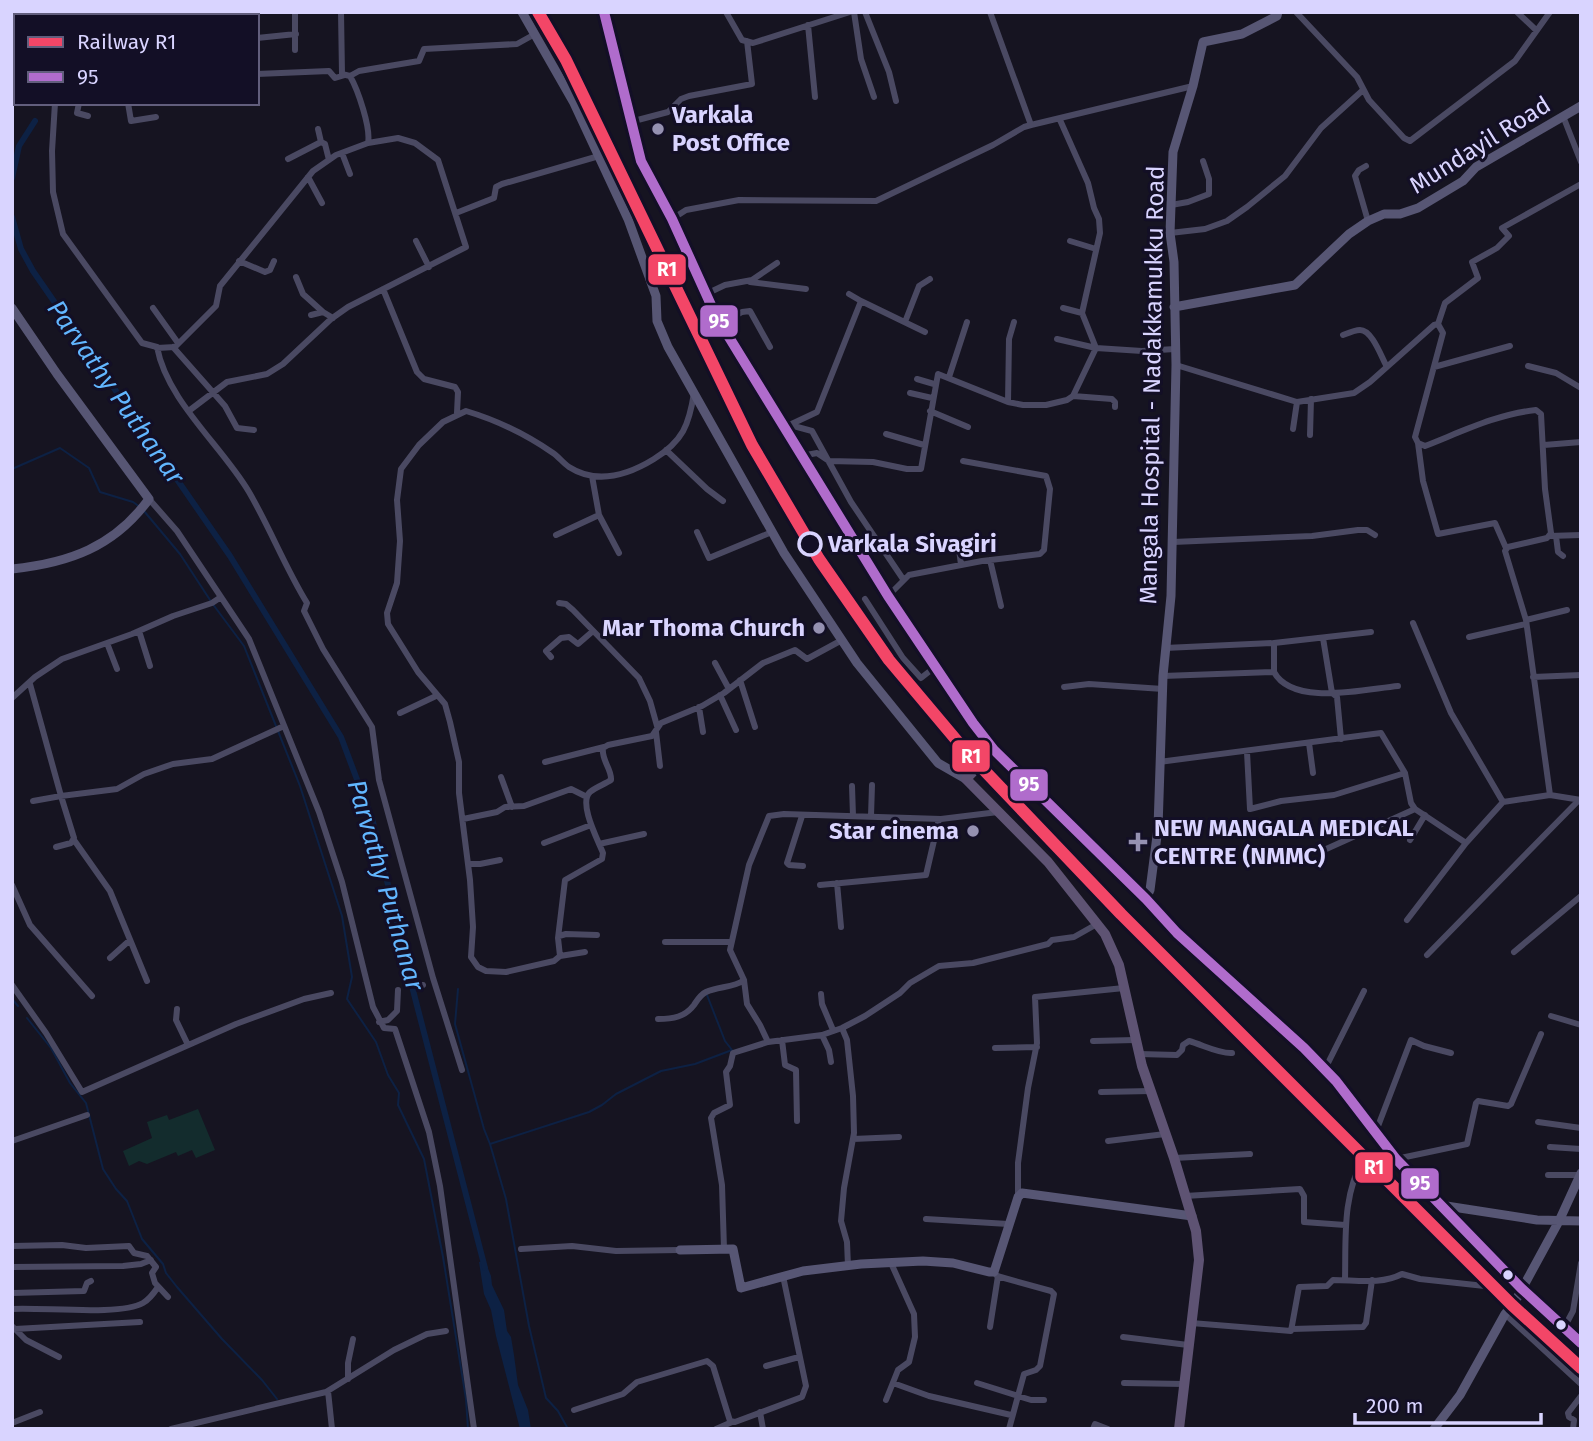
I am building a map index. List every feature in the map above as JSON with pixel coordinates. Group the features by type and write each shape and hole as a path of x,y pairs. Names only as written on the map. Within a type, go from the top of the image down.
{"main road":[{"path":"522,12 574,103 641,251 656,296 657,321 668,347 772,532 857,663 938,763 966,779 1048,862 1105,934 1119,965 1139,1054 1192,1216 1199,1260 1179,1429"},
{"path":"604,12 641,161 672,219 721,324 888,596 973,723 995,750 1177,933 1262,1008 1325,1069 1396,1158 1521,1288 1581,1343"},
{"name":"Mangala Hospital - Nadakkamukku Road","path":"1146,899 1150,890 1158,828 1163,676 1171,596 1176,365 1174,262 1170,233 1175,144 1194,86 1203,42 1242,34 1277,16 1279,12"},
{"name":"Mundayil Road","path":"1174,307 1294,285 1349,234 1368,221 1384,214 1400,214 1418,208 1463,181 1476,167 1581,106"},
{"path":"12,308 149,499 132,519 100,546 64,560 12,569"},
{"path":"966,779 995,750"},
{"path":"1434,1429 1460,1395 1505,1314 1516,1300 1559,1221 1580,1174"},
{"path":"680,1250 733,1249 741,1288 783,1276 848,1266 891,1263 953,1263 996,1274 1008,1224 1022,1193 1192,1216"},
{"path":"1440,1205 1537,1220 1581,1221"}],"street":[{"path":"295,12 295,50"},
{"path":"341,12 342,74 348,76 356,87 368,129 368,143"},
{"path":"726,12 742,40 753,43 852,12 861,59 874,97"},
{"path":"865,12 889,72 896,101"},
{"path":"990,12 1031,125"},
{"path":"1296,12 1357,77 1363,90 1382,114 1410,141 1515,61 1550,12"},
{"path":"1517,12 1536,30"},
{"path":"808,25 815,97"},
{"path":"259,38 296,34"},
{"path":"259,74 329,71 335,78 359,71 419,61 424,49 517,44 535,34"},
{"path":"630,122 668,113 681,99 689,96 752,83 747,41"},
{"path":"672,219 685,210 738,200 876,201 993,145 1024,127 1194,86"},
{"path":"1170,233 1205,229 1227,221 1247,207 1285,176 1321,128 1363,90"},
{"path":"55,105 53,192 63,234 142,343 157,348 176,345 216,306 220,286 239,261 308,177 329,160 368,143 398,138 427,150 438,160 466,247 348,307 333,317 283,364 267,374 227,382 190,410"},
{"path":"79,105 77,113 88,116"},
{"path":"128,105 131,121 156,117"},
{"path":"1563,116 1581,162"},
{"path":"801,456 817,453 829,461 873,462 921,470 938,373 1008,402 1038,405 1067,400 1073,396 1096,348 1082,313 1100,233 1099,219 1080,162 1060,120"},
{"path":"318,129 329,160"},
{"path":"288,159 321,142"},
{"path":"342,153 350,174"},
{"path":"456,214 495,198 496,187 502,184 599,156"},
{"path":"1171,205 1209,194 1209,179 1203,161"},
{"path":"1366,166 1355,176 1368,221"},
{"path":"308,177 322,203"},
{"path":"1550,795 1526,622 1506,548 1496,523 1438,534 1423,481 1415,437 1443,333 1438,324 1445,303 1478,278 1472,262 1497,248 1509,236 1502,228 1581,184"},
{"path":"416,241 429,267"},
{"path":"1070,241 1096,250"},
{"path":"239,261 265,272 270,270 274,261"},
{"path":"748,281 777,263"},
{"path":"296,277 303,294 323,312 333,317"},
{"path":"905,322 919,286 930,279"},
{"path":"706,295 725,285 748,281 806,289"},
{"path":"383,289 417,372 424,379 454,387 458,392 457,413"},
{"path":"849,293 925,332"},
{"path":"786,427 814,415 817,411 861,301"},
{"path":"153,308 176,345 229,411 237,428 254,430"},
{"path":"1063,308 1082,313"},
{"path":"721,324 742,312 751,311 770,347"},
{"path":"312,315 323,312"},
{"path":"949,377 967,322"},
{"path":"1008,402 1009,339 1014,322"},
{"path":"1176,365 1297,402 1311,400 1354,393 1370,383 1387,365 1438,324"},
{"path":"1343,335 1359,329 1365,331 1387,365"},
{"path":"1057,340 1096,348 1142,351 1175,349"},
{"path":"1434,367 1510,346"},
{"path":"157,348 170,382 249,492 287,570 307,603 303,611 323,649 372,727 379,780 432,978 462,1070"},
{"path":"1528,366 1556,373 1581,388"},
{"path":"917,379 934,384"},
{"path":"585,952 559,956 554,961 506,972 486,971 478,967 471,957 473,927 458,762 445,704 436,696 388,624 387,613 397,583 400,541 397,500 401,469 419,445 443,422 466,411 485,416 553,453 569,467 592,476 620,475 645,465 666,450 690,422 694,393"},
{"path":"910,393 932,398"},
{"path":"1073,396 1112,399 1115,407"},
{"path":"1310,435 1311,400"},
{"path":"1293,429 1297,402"},
{"path":"1418,443 1425,446 1497,418 1536,410 1541,414 1553,536 1558,552 1563,556"},
{"path":"930,411 968,426"},
{"path":"786,427 811,430 851,502 903,579"},
{"path":"886,435 924,445"},
{"path":"1544,445 1581,442"},
{"path":"666,450 707,489 723,500"},
{"path":"888,596 909,575 1040,554 1044,550 1050,492 1048,481 1042,474 962,461"},
{"path":"592,476 598,515 619,553"},
{"path":"149,499 177,531 249,639 319,811 342,883 364,975 379,1022 384,1028 395,1029 429,1132 440,1186 474,1429"},
{"path":"556,535 598,515"},
{"path":"1173,542 1312,536 1358,530 1367,530 1376,535"},
{"path":"698,532 709,558 772,532"},
{"path":"1506,548 1553,536 1581,535"},
{"path":"950,549 959,549 961,565"},
{"path":"990,560 1001,606"},
{"path":"12,698 35,677 62,659 212,603 221,597"},
{"path":"865,599 903,658 921,678 935,667"},
{"path":"559,603 568,606 639,678 650,701 660,766"},
{"path":"1469,637 1567,610"},
{"path":"1413,623 1451,713 1503,802"},
{"path":"139,631 150,666"},
{"path":"551,657 547,651 561,638 569,637 578,644 593,631"},
{"path":"1165,648 1274,643 1371,632"},
{"path":"1323,638 1332,693 1337,697 1341,739"},
{"path":"545,762 652,736 656,728 720,695 763,663 795,650 807,659 842,640"},
{"path":"107,643 117,669"},
{"path":"1274,643 1274,672 1278,680 1296,689 1322,694 1398,686"},
{"path":"715,663 729,689"},
{"path":"1163,676 1274,672"},
{"path":"1533,677 1581,675"},
{"path":"740,680 755,727"},
{"path":"30,684 74,840 110,891 147,981"},
{"path":"1064,687 1090,684 1163,689"},
{"path":"720,695 736,730"},
{"path":"400,713 436,696"},
{"path":"699,707 703,732"},
{"path":"33,801 117,789 145,774 173,764 212,759 284,726"},
{"path":"1159,762 1381,733 1405,773 1411,803 1466,843"},
{"path":"1309,743 1312,773"},
{"path":"559,956 565,880 602,859 603,853 591,825 587,797 590,792 611,780 602,753 606,747"},
{"path":"1247,752 1251,809 1281,801 1334,795 1405,773"},
{"path":"501,777 512,807"},
{"path":"871,816 872,785"},
{"path":"852,786 853,816"},
{"path":"463,819 524,806 571,789 587,797"},
{"path":"1407,920 1466,843 1503,802 1550,795 1580,800"},
{"path":"1427,955 1580,800"},
{"path":"1324,850 1415,808"},
{"path":"768,1042 745,999 744,980 730,950 749,865 769,817 785,814 939,819 998,812"},
{"path":"1410,840 1425,815"},
{"path":"802,816 787,863 803,866"},
{"path":"820,885 926,875 939,819"},
{"path":"544,843 591,825"},
{"path":"599,844 643,834"},
{"path":"56,847 74,840"},
{"path":"468,864 500,860"},
{"path":"837,884 841,927"},
{"path":"12,885 30,925 92,996"},
{"path":"1514,952 1581,896"},
{"path":"724,1249 722,1185 711,1118 714,1113 730,1105 726,1072 733,1053 768,1042 822,1035 842,1028 939,966 973,963 1048,944 1052,940 1074,937 1097,923"},
{"path":"559,936 597,935"},
{"path":"110,958 130,940"},
{"path":"665,942 731,942"},
{"path":"658,1019 687,1013 704,993 744,980"},
{"path":"12,985 46,1033 82,1092 236,1024 304,999 331,993"},
{"path":"1018,1197 1018,1163 1028,1088 1037,1047 1035,997 1124,988"},
{"path":"379,1022 388,1020 397,1011 398,990"},
{"path":"1325,1069 1364,991"},
{"path":"821,994 822,1004 834,1030"},
{"path":"177,1009 176,1020 188,1045"},
{"path":"1551,1016 1581,1025"},
{"path":"842,1028 847,1040 853,1096 853,1139 841,1221 848,1242 848,1266"},
{"path":"1396,1158 1466,1144 1476,1103 1478,1101 1508,1107 1511,1104 1541,1034"},
{"path":"822,1035 829,1049 831,1062"},
{"path":"782,1040 785,1066 796,1070 797,1121"},
{"path":"1093,1041 1135,1040"},
{"path":"1375,1134 1411,1040 1451,1053"},
{"path":"1139,1054 1177,1055 1185,1041 1213,1047 1223,1054 1232,1054"},
{"path":"995,1048 1037,1047"},
{"path":"1101,1092 1151,1091"},
{"path":"12,1141 87,1115"},
{"path":"1538,1122 1581,1128"},
{"path":"1108,1141 1165,1134"},
{"path":"853,1139 900,1137"},
{"path":"1550,1147 1581,1149"},
{"path":"1174,1158 1250,1154"},
{"path":"1345,1280 1345,1225 1351,1185 1364,1157"},
{"path":"1548,1175 1580,1174"},
{"path":"1185,1196 1300,1189 1304,1196 1304,1222 1345,1225"},
{"path":"926,1219 1008,1224"},
{"path":"12,1246 128,1246 134,1253 147,1255 157,1268 152,1275 167,1297"},
{"path":"521,1249 572,1246 616,1251 680,1250"},
{"path":"12,1267 123,1266 141,1265 150,1260"},
{"path":"886,1400 898,1370 909,1362 915,1337 914,1314 891,1263"},
{"path":"1564,1328 1573,1311 1581,1263"},
{"path":"990,1327 996,1274 1054,1294 1040,1366 1037,1370 1024,1374 1009,1429"},
{"path":"1292,1329 1299,1287 1326,1286 1333,1280 1390,1280 1402,1274 1420,1279 1494,1287"},
{"path":"716,1429 802,1397 806,1387 783,1276"},
{"path":"1191,1323 1291,1331 1363,1327 1367,1323 1372,1280"},
{"path":"12,1293 84,1291 91,1281"},
{"path":"12,1309 106,1309 135,1306 147,1300 158,1287"},
{"path":"1505,1314 1581,1384"},
{"path":"14,1327 140,1322"},
{"path":"14,1327 29,1342 59,1357"},
{"path":"171,1429 328,1391 394,1350 427,1335 446,1331"},
{"path":"1122,1336 1188,1345"},
{"path":"348,1379 353,1339"},
{"path":"766,1366 799,1357"},
{"path":"574,1410 624,1394 637,1382 708,1361 713,1366 732,1422"},
{"path":"977,1382 1031,1400 1044,1400"},
{"path":"893,1383 929,1396 1011,1415"},
{"path":"1124,1383 1184,1384"},
{"path":"328,1391 332,1429"},
{"path":"1573,1429 1574,1420 1568,1413 1581,1396"},
{"path":"12,1423 40,1412"},
{"path":"760,1412 763,1429"},
{"path":"1093,1429 1095,1424 1108,1429"}],"green space":[{"path":"198,1109 215,1150 196,1158 192,1150 178,1156 176,1152 147,1164 139,1161 129,1166 123,1151 152,1138 147,1122 167,1115 169,1120"}],"water":[{"path":"485,1261 492,1285 504,1310 518,1385 528,1410 531,1429 520,1429 491,1310 484,1294 479,1262"}],"waterway":[{"name":"Parvathy Puthanar","path":"12,178 19,146 35,121"},
{"name":"Parvathy Puthanar","path":"12,217 21,249 33,271 230,556 341,737 373,822 414,994 485,1268"},
{"path":"12,469 60,448 89,468 100,492 133,502 140,507"},
{"path":"144,511 180,554 244,646 300,786 342,916 352,977 347,999 376,1042 388,1075 399,1093 398,1105 424,1159 443,1257 466,1399 468,1429"},
{"path":"458,989 455,1024 490,1144"},
{"path":"568,1429 558,1411 546,1398 529,1326 506,1199 490,1144 589,1112 616,1094 661,1071 695,1064 732,1050 725,1041 707,995"},
{"path":"12,999 18,1006"},
{"path":"27,1018 51,1048 70,1083 86,1103 103,1169 127,1201 142,1239 163,1264 166,1273 177,1287 277,1399"}],"rail line":[{"name":"R1","path":"538,12 566,60 752,445 819,559 889,660 963,748 1121,914 1512,1305 1581,1368"}],"transit line":[{"name":"95","path":"604,12 641,161 672,219 716,316 888,596 973,723 994,750 1146,899 1177,933 1304,1048 1336,1081 1396,1159 1521,1288 1581,1343"}],"place":[{"name":"Varkala Post Office","path":"658,129"},
{"name":"Varkala Sivagiri","path":"810,544"},
{"name":"Mar Thoma Church","path":"819,628"},
{"name":"Star cinema","path":"973,831"},
{"name":"NEW MANGALA MEDICAL CENTRE (NMMC)","path":"1138,842"}]}
